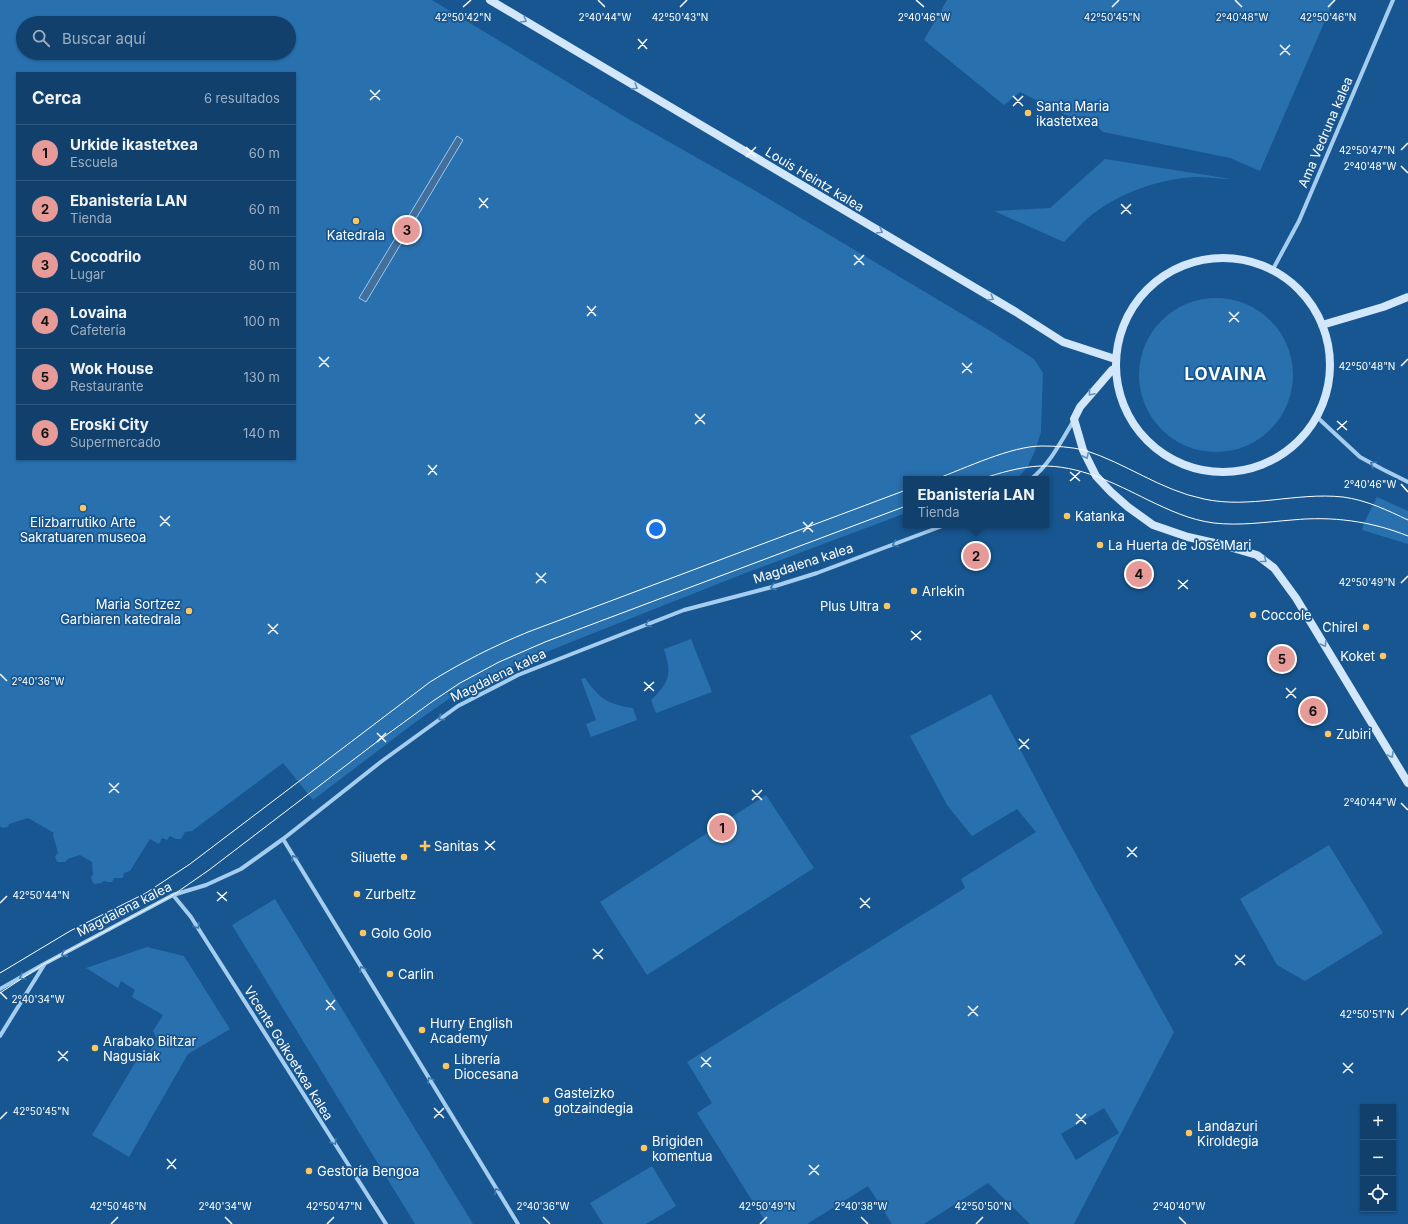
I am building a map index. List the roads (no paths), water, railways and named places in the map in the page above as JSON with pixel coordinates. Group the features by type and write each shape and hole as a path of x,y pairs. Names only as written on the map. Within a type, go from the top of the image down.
{"main road":[{"name":"Louis Heintz kalea","path":"490,0 1016,312 1063,342 1112,358"},
{"path":"1234,259 1272,271 1293,285 1306,299 1322,325 1330,356 1329,388 1318,418 1296,448 1278,460 1257,466 1226,470 1203,469 1174,460 1153,448 1138,431 1112,370 1112,358 1118,334 1128,311 1149,287 1174,270 1204,260 1234,259"},
{"path":"1322,325 1383,307 1408,297"},
{"path":"1112,370 1080,407 1074,419 1083,450 1096,476 1128,507 1153,525 1188,537 1257,555 1274,568 1296,598 1408,783"}],"street":[{"name":"Ama Vedruna kalea","path":"1272,271 1299,221 1393,0"},
{"path":"1318,418 1360,456 1408,482"},
{"path":"1035,476 1052,455 1074,419"},
{"name":"Magdalena kalea","path":"0,990 44,964 173,895 206,885 241,869 283,839 382,761 458,706 518,675 684,610 772,587 817,573 937,528"},
{"path":"283,839 518,1224"},
{"name":"Vicente Goikoetxea kalea","path":"173,895 191,917 386,1224"},
{"path":"0,1036 44,964"}],"tram line":[{"path":"944,476 989,458 1030,447 1042,446 1074,448 1099,455 1158,483 1188,495 1204,499 1221,502 1239,502 1325,496 1343,497 1368,503 1408,520"},
{"path":"992,476 1040,466 1069,468 1096,476 1172,511 1205,522 1234,524 1307,519 1337,519 1366,523 1408,536"},
{"path":"0,973 70,931 146,893 190,864 430,682 466,661 528,632 903,491"},
{"path":"0,993 44,964 173,895 209,870 374,744 433,701 460,683 499,662 545,642 903,507"}],"place":[{"name":"Santa Maria ikastetxea","path":"1028,113"},
{"name":"Katedrala","path":"356,221"},
{"name":"Cocodrilo","path":"407,230"},
{"name":"Elizbarrutiko Arte Sakratuaren museoa","path":"83,508"},
{"name":"Katanka","path":"1067,516"},
{"name":"La Huerta de José Mari","path":"1100,545"},
{"name":"Ebanistería LAN","path":"976,556"},
{"name":"Lovaina","path":"1139,574"},
{"name":"Arlekin","path":"914,591"},
{"name":"Plus Ultra","path":"887,606"},
{"name":"Maria Sortzez Garbiaren katedrala","path":"189,611"},
{"name":"Coccole","path":"1253,615"},
{"name":"Chirel","path":"1366,627"},
{"name":"Koket","path":"1383,656"},
{"name":"Wok House","path":"1282,659"},
{"name":"Eroski City","path":"1313,711"},
{"name":"Zubiri","path":"1328,734"},
{"name":"Urkide ikastetxea","path":"722,828"},
{"name":"Sanitas","path":"425,846"},
{"name":"Siluette","path":"404,857"},
{"name":"Zurbeltz","path":"357,894"},
{"name":"Golo Golo","path":"363,933"},
{"name":"Carlin","path":"390,974"},
{"name":"Hurry English Academy","path":"422,1030"},
{"name":"Arabako Biltzar Nagusiak","path":"95,1048"},
{"name":"Librería Diocesana","path":"446,1066"},
{"name":"Gasteizko gotzaindegia","path":"546,1100"},
{"name":"Landazuri Kiroldegia","path":"1189,1133"},
{"name":"Brigiden komentua","path":"644,1148"},
{"name":"Gestoría Bengoa","path":"309,1171"}],"district":[{"name":"LOVAINA","path":"1226,374"}]}
